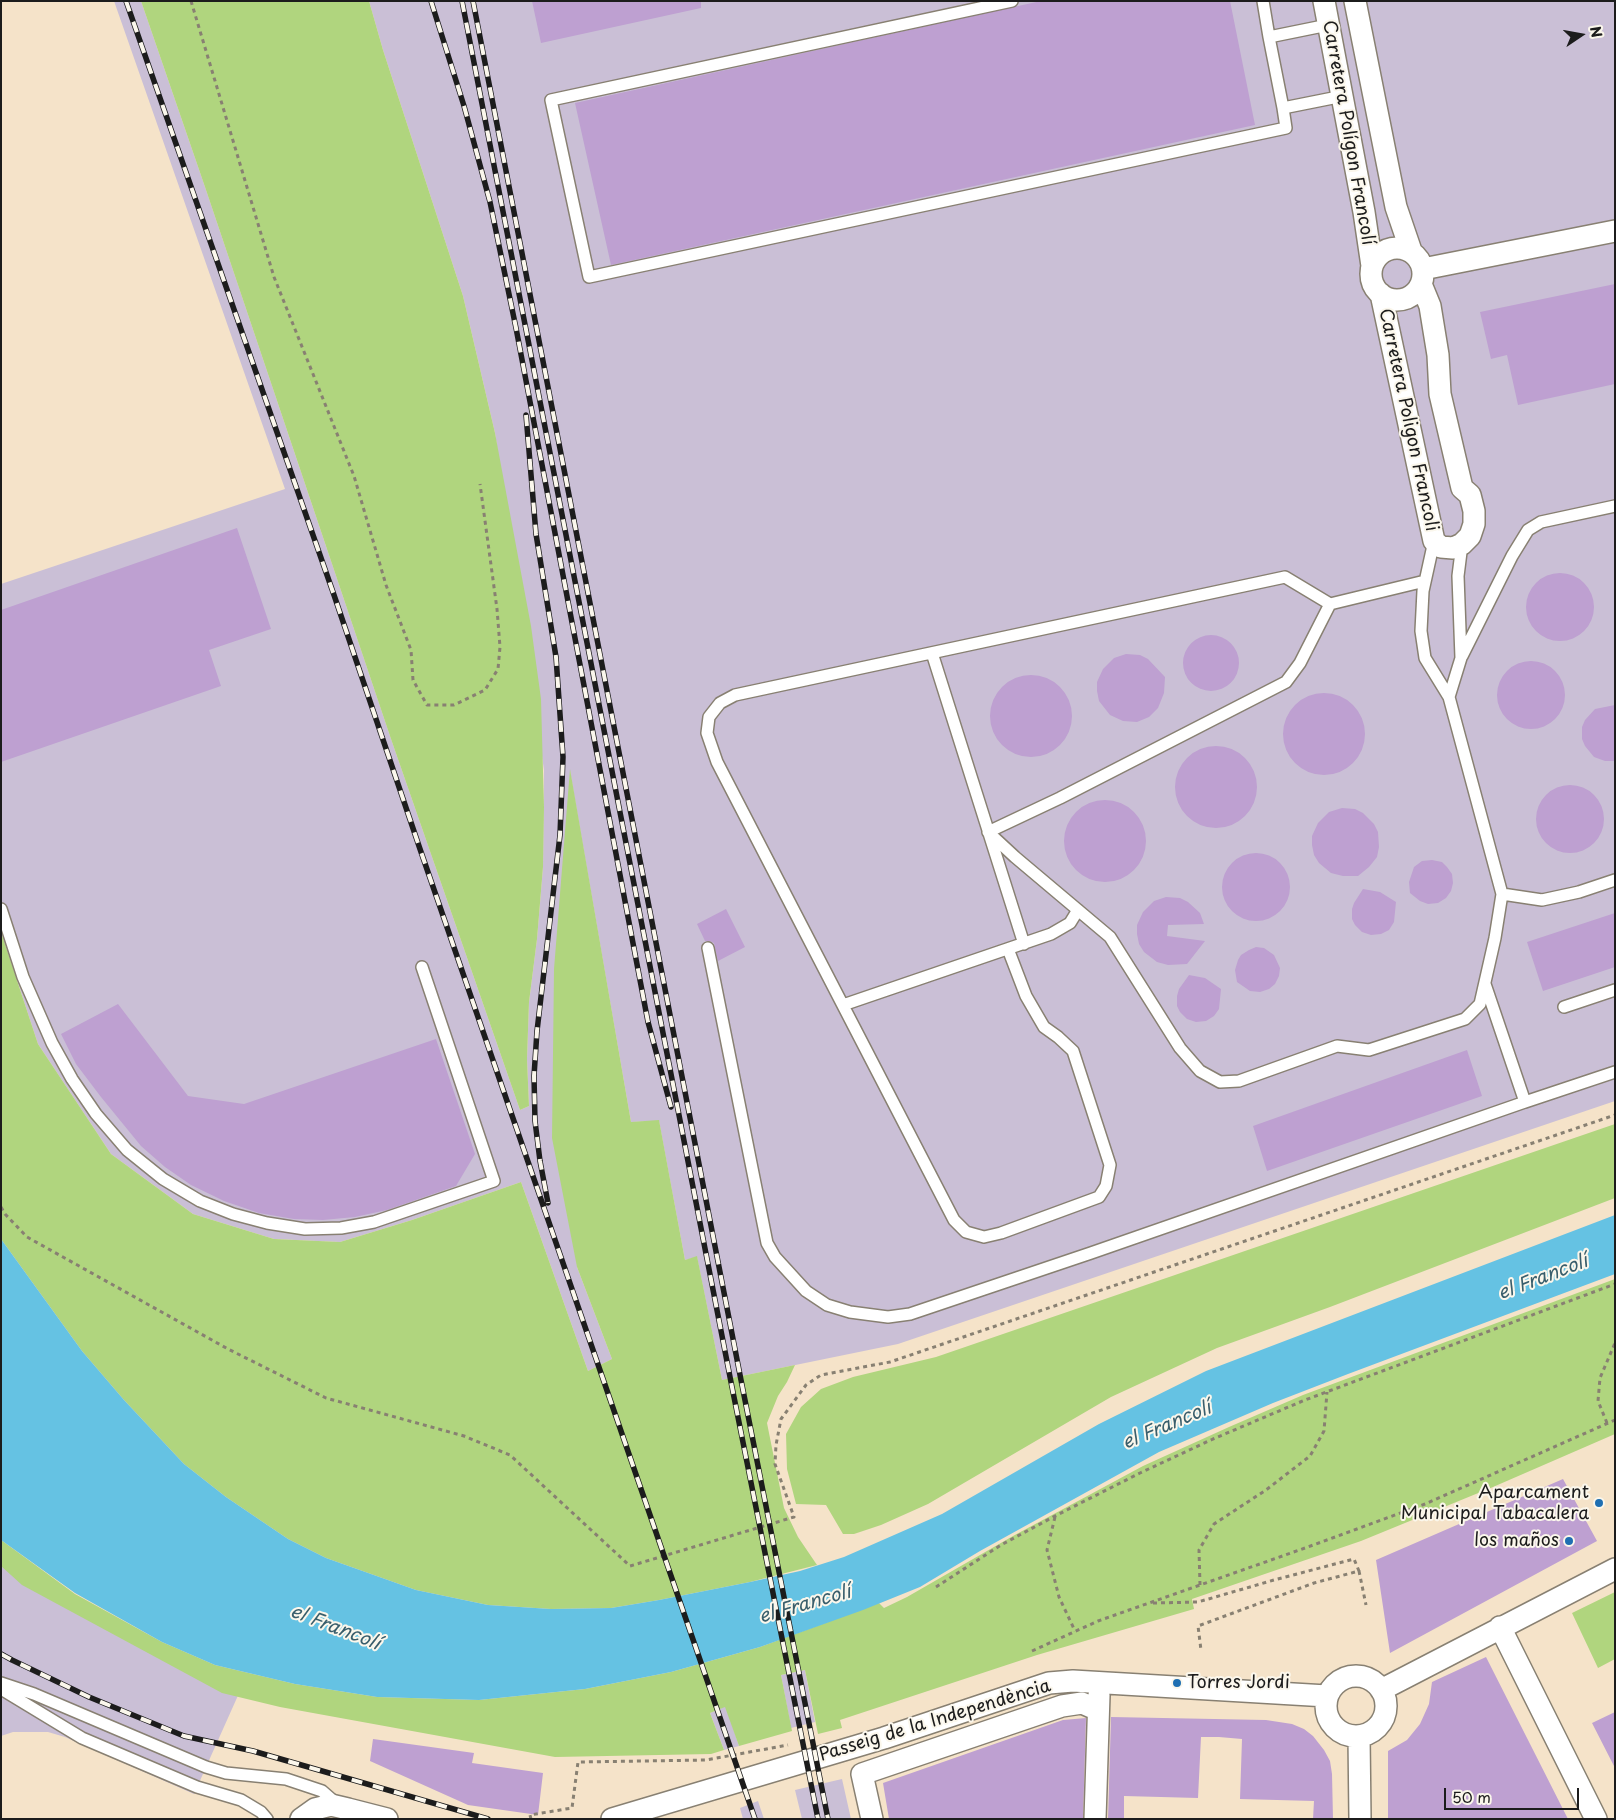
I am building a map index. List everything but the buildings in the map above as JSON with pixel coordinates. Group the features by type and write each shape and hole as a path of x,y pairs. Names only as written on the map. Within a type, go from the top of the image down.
{"street":[{"name":"Carretera Polígon Francolí","path":"1324,1 1343,96 1372,266"},
{"name":"Carretera Polígon Francolí","path":"1355,1 1396,207 1411,251"},
{"path":"1422,277 1615,231"},
{"path":"1400,248 1411,251 1420,260 1422,277 1412,295 1403,299 1389,299 1381,294 1372,281 1372,266 1378,256 1388,249 1400,248"},
{"name":"Carretera Poligon Francoli","path":"1381,294 1434,541 1441,547 1453,548 1462,544 1470,536 1474,524 1474,511 1470,496 1462,488 1446,422 1440,394 1438,355 1430,306 1422,277"},
{"path":"1381,1690 1615,1569"},
{"path":"1500,1627 1596,1819"},
{"path":"1353,1676 1371,1680 1381,1690 1385,1704 1383,1718 1373,1730 1359,1736 1346,1734 1340,1732 1330,1722 1326,1710 1327,1696 1337,1682 1353,1676"},
{"name":"Passeig de la Independència","path":"612,1819 884,1738 1050,1683 1073,1681 1100,1682 1327,1696"},
{"path":"1095,1819 1100,1682"},
{"path":"872,1819 862,1774 1062,1706 1082,1703 1098,1710"},
{"path":"1359,1736 1360,1819"},
{"path":"301,1819 308,1813 323,1806 387,1819"}],"lane":[{"path":"1012,1 551,100 589,277 1286,128 1284,108 1262,1"},
{"path":"1270,37 1328,25"},
{"path":"1284,108 1343,96"},
{"path":"1449,697 1461,658 1512,556 1528,530 1541,522 1615,506"},
{"path":"988,832 1110,937 1185,1053 1200,1070 1220,1082 1238,1081 1338,1046 1369,1050 1465,1019 1480,1004 1495,938 1502,894 1449,697 1425,658 1421,631 1423,591 1434,541"},
{"path":"1461,658 1458,576 1462,544"},
{"path":"1008,950 1026,996 1044,1028 1058,1036 1073,1051 1110,1165 1106,1186 1099,1197 1001,1233 984,1237 966,1232 954,1220 717,762 706,733 709,717 720,703 735,695 1285,578 1330,604 1425,581"},
{"path":"988,832 1060,798 1286,682 1300,663 1330,604"},
{"path":"932,653 1024,944"},
{"path":"1502,894 1542,900 1579,892 1615,880"},
{"path":"1,909 23,977 52,1043 72,1079 91,1107 127,1150 163,1178 200,1202 266,1223 305,1229 341,1228 374,1222 494,1181 422,967"},
{"path":"843,1005 1052,934 1070,923 1078,910"},
{"path":"708,948 767,1243 775,1257 806,1291 827,1305 850,1312 888,1317 910,1314 1615,1072"},
{"path":"1485,983 1525,1102"},
{"path":"1564,1007 1615,990"},
{"path":"1,1683 34,1694 226,1773 286,1779 322,1791 349,1811"},
{"path":"1,1690 82,1738 197,1787 251,1805 267,1819"},
{"path":"212,1791 226,1773"}],"path":[{"path":"190,1 274,276 354,476 386,585 411,650 413,680 427,705 454,704 485,690 498,669 500,647 497,609 480,484"},
{"path":"1,1207 5,1214 27,1237 228,1348 326,1398 464,1436 510,1455 630,1566 794,1517 775,1464 776,1445 781,1419 806,1385 821,1375 890,1362 1615,1115"},
{"path":"936,1587 1001,1545 1055,1516 1213,1439 1327,1392 1615,1284"},
{"path":"1607,1423 1598,1401 1600,1378 1615,1343"},
{"path":"1200,1585 1199,1550 1214,1524 1266,1490 1310,1456 1324,1430 1327,1392"},
{"path":"1032,1650 1098,1621 1425,1504 1615,1420"},
{"path":"1055,1516 1047,1550 1059,1597 1076,1631"},
{"path":"1150,1603 1198,1602 1354,1559 1359,1571 1366,1605"},
{"path":"1201,1650 1198,1626 1314,1583 1359,1571"},
{"path":"531,1819 530,1815 572,1808 578,1762 706,1760 794,1743"}],"shaded area":[{"path":"114,1 141,1 391,739 520,1110 529,1106 527,1059 529,1002 543,867 544,770 495,433 463,296 383,50 369,1 1615,1 1615,1101 898,1344 722,1380 697,1257 685,1260 659,1121 631,1122 570,771 577,1267 612,1359 588,1371 521,1182 412,1220 340,1242 274,1239 193,1214 111,1154 38,1044 1,932 1,584 285,489"},
{"path":"1,1563 240,1691 194,1794 65,1737 48,1732 13,1732 1,1736"},
{"path":"805,1670 815,1722 791,1728 781,1675"},
{"path":"726,1706 739,1746 724,1750 710,1713"},
{"path":"842,1779 851,1819 802,1819 795,1790"},
{"path":"758,1801 764,1819 743,1819 740,1808"}],"green space":[{"path":"141,1 369,1 383,50 463,296 495,433 531,626 541,699 544,807 543,867 529,1002 527,1059 529,1106 520,1110 391,739"},
{"path":"570,769 631,1122 659,1120 685,1260 697,1256 722,1380 795,1365 778,1396 767,1423 784,1508 798,1537 817,1565 750,1582 611,1608 551,1609 488,1605 416,1590 326,1558 288,1539 226,1497 184,1464 124,1400 82,1351 1,1239 1,932 38,1044 111,1154 193,1214 274,1239 340,1242 412,1220 521,1182 588,1371 612,1359 577,1267 552,1138 554,969"},
{"path":"1615,1124 1615,1198 1217,1348 1111,1397 928,1504 881,1525 854,1534 843,1534 826,1505 796,1504 787,1469 786,1434 801,1407 821,1389 853,1377 936,1357"},
{"path":"1615,1279 1615,1434 1361,1541 1192,1599 1194,1609 1037,1655 840,1720 842,1728 818,1734 805,1670 781,1675 792,1731 739,1746 725,1707 710,1713 724,1750 711,1754 555,1757 280,1707 222,1693 22,1585 1,1566 1,1540 75,1594 162,1642 215,1665 295,1684 377,1697 479,1700 585,1689 671,1672 760,1647 879,1603 884,1608 1143,1466 1229,1427 1303,1395"},
{"path":"1615,1592 1615,1659 1598,1668 1572,1613"}],"water":[{"name":"el Francolí","path":"1615,1215 1615,1274 1273,1403 1159,1452 980,1551 920,1587 863,1610 760,1647 671,1672 585,1689 479,1700 377,1697 295,1684 215,1665 162,1642 75,1593 1,1540 1,1239 82,1351 124,1400 184,1464 226,1497 288,1539 326,1558 416,1590 488,1605 551,1609 611,1608 659,1600 800,1571 844,1557 942,1514 1099,1424 1206,1371"}],"railway":[{"path":"126,1 334,595 755,1819"},
{"path":"431,1 464,106 490,202 516,328 648,1022 671,1107"},
{"path":"462,1 818,1819"},
{"path":"473,1 828,1819"},
{"path":"526,415 536,534 556,657 563,757 560,835 537,1031 534,1076 535,1121 548,1203"},
{"path":"1,1654 89,1697 184,1736 253,1751 488,1819"}],"place":[{"name":"Aparcament Municipal Tabacalera","path":"1599,1503"},
{"name":"los maños","path":"1569,1541"},
{"name":"Torres Jordi","path":"1177,1683"}]}
